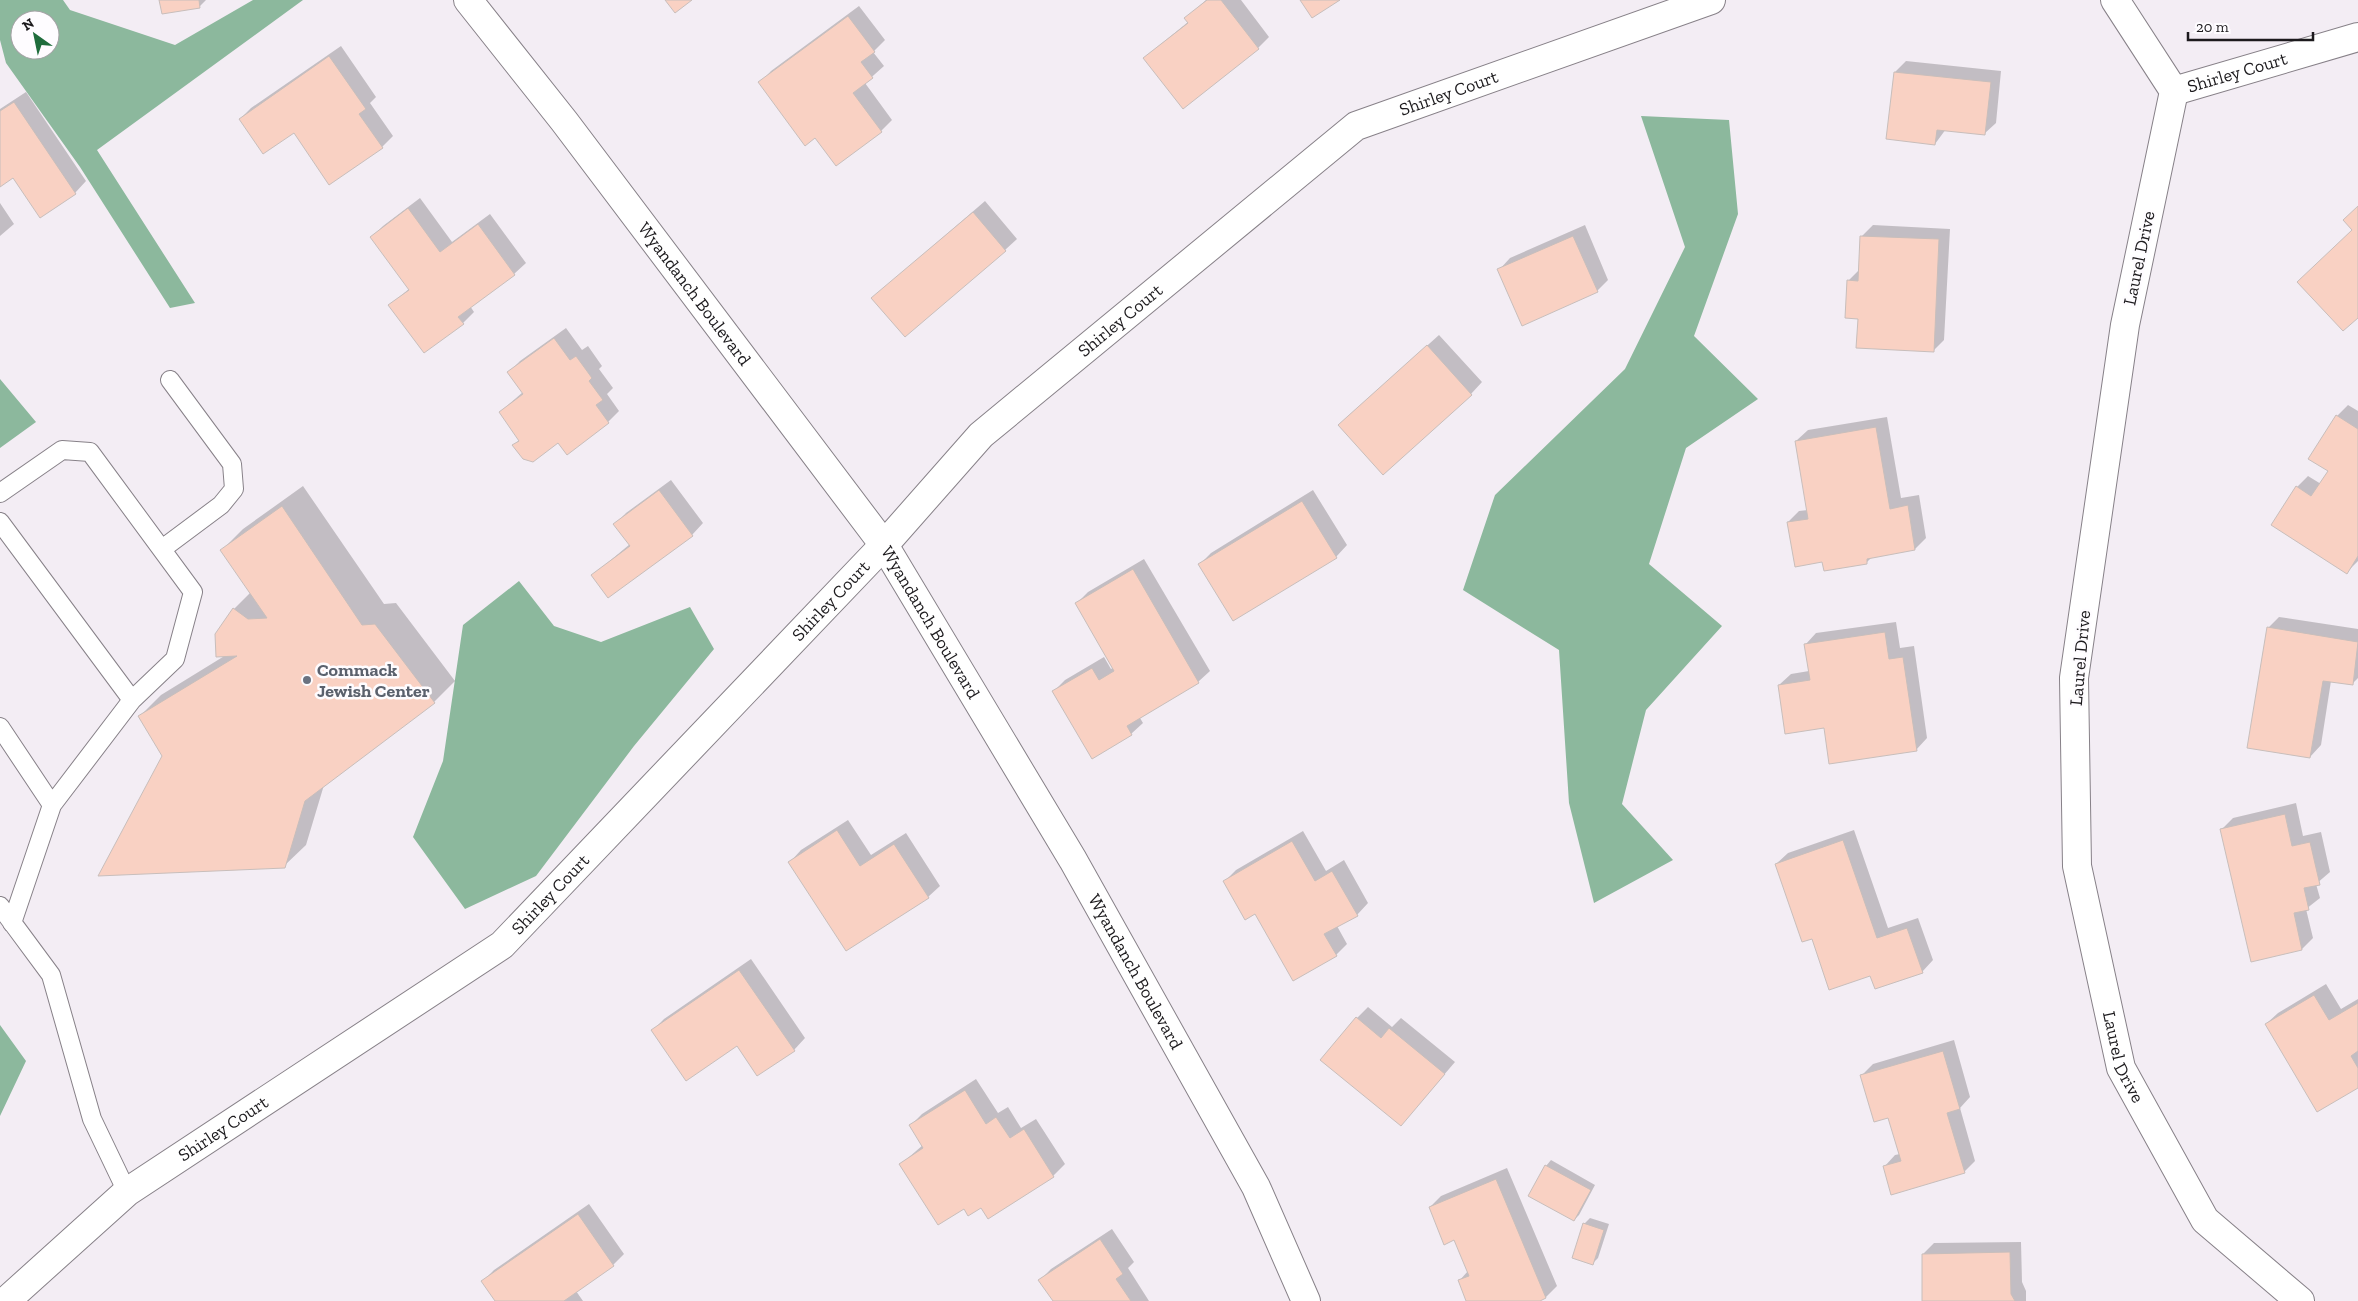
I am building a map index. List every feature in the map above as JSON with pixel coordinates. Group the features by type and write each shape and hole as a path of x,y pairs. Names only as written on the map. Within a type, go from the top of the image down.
{"street":[{"name":"Wyandanch Boulevard","path":"468,0 564,121 884,546 1073,860 1256,1187 1306,1301"},
{"name":"Shirley Court","path":"6,1301 127,1192 502,944 884,546 981,435 1356,126 1710,0"},
{"path":"2115,0 2174,91"},
{"name":"Shirley Court","path":"2174,91 2358,38"},
{"name":"Laurel Drive","path":"2174,91 2125,326 2074,678 2077,866 2121,1068 2205,1220 2300,1301"}],"lane":[{"path":"162,549 221,505 234,489 232,464 170,380"},
{"path":"0,494 62,450 90,452 193,592 176,659 132,700 52,805 12,923"},
{"path":"0,522 132,700"},
{"path":"0,727 52,805"},
{"path":"0,906 51,975 92,1120 127,1192"}],"green space":[{"path":"0,0 63,0 70,10 175,45 253,0 303,0 97,150 195,303 170,308 80,167 6,63 0,40"},
{"path":"1641,116 1729,120 1738,214 1694,336 1758,399 1686,448 1649,564 1722,626 1646,710 1622,804 1673,860 1594,903 1569,803 1559,650 1463,590 1495,495 1625,369 1685,247"},
{"path":"0,379 36,422 0,448"},
{"path":"519,581 554,626 601,642 690,607 714,649 634,746 536,876 465,909 413,837 443,761 463,625"},
{"path":"0,1025 26,1061 0,1116"}],"building":[{"path":"159,0 199,0 200,8 162,14"},
{"path":"665,0 692,0 675,13"},
{"path":"1207,0 1221,0 1259,49 1183,109 1143,58 1188,23 1184,18"},
{"path":"1300,0 1340,0 1312,18"},
{"path":"848,16 875,52 861,62 873,78 853,93 882,132 836,166 815,138 805,146 758,82"},
{"path":"329,56 366,109 359,114 383,148 329,185 294,133 263,154 239,119"},
{"path":"1894,72 1991,82 1985,135 1937,130 1935,145 1886,139"},
{"path":"14,102 76,194 40,218 13,178 0,187 0,111"},
{"path":"2358,206 2358,318 2343,331 2297,282 2352,230 2343,220"},
{"path":"408,208 440,252 478,224 515,275 458,317 464,324 424,353 388,305 409,290 370,237"},
{"path":"973,212 1006,251 905,337 871,298"},
{"path":"1573,236 1598,292 1522,326 1497,269"},
{"path":"1860,236 1939,239 1934,352 1856,348 1858,319 1845,318 1847,280 1858,281"},
{"path":"554,338 570,360 576,356 592,378 589,381 603,400 596,405 609,423 567,455 558,443 533,462 523,459 512,445 519,441 499,412 523,394 507,372"},
{"path":"1427,345 1472,395 1383,475 1338,425"},
{"path":"2336,415 2358,429 2358,556 2347,574 2271,525 2296,486 2311,496 2328,471 2308,459"},
{"path":"1876,427 1890,509 1908,505 1915,550 1867,559 1867,564 1824,571 1822,562 1795,567 1787,522 1808,519 1795,441"},
{"path":"659,490 693,536 608,598 591,575 630,546 613,524"},
{"path":"1302,501 1337,558 1233,621 1198,564"},
{"name":"Commack Jewish Center","path":"282,506 362,625 375,624 435,703 305,801 285,868 98,876 162,756 138,716 237,656 216,657 215,634 233,608 248,619 267,618 220,550"},
{"path":"1133,569 1199,683 1127,726 1132,735 1092,759 1052,691 1092,668 1099,680 1114,671 1075,603"},
{"path":"2267,627 2358,642 2353,685 2323,681 2310,758 2247,748"},
{"path":"1885,632 1889,659 1903,657 1917,751 1829,764 1824,728 1785,734 1778,685 1810,680 1804,644"},
{"path":"2285,814 2292,846 2310,842 2320,885 2304,888 2309,910 2294,913 2302,950 2251,962 2220,829"},
{"path":"837,830 860,866 894,844 929,898 846,951 788,862"},
{"path":"1843,840 1877,938 1907,928 1923,973 1875,989 1870,976 1829,990 1812,939 1802,942 1775,864"},
{"path":"1292,841 1315,881 1332,871 1358,916 1324,934 1337,956 1293,981 1255,914 1245,920 1223,881"},
{"path":"739,970 795,1051 757,1076 737,1046 686,1081 651,1030"},
{"path":"2314,995 2329,1020 2358,1003 2358,1051 2351,1056 2358,1068 2358,1088 2317,1112 2265,1024"},
{"path":"1356,1017 1381,1038 1389,1028 1445,1074 1401,1126 1320,1060"},
{"path":"1943,1051 1960,1109 1947,1113 1965,1173 1891,1195 1883,1166 1901,1161 1888,1118 1874,1122 1860,1075"},
{"path":"965,1090 986,1124 996,1117 1010,1138 1024,1129 1054,1177 988,1219 981,1208 968,1216 964,1209 938,1225 899,1164 923,1148 909,1125"},
{"path":"1545,1165 1591,1190 1574,1221 1528,1196"},
{"path":"1496,1179 1546,1298 1540,1301 1466,1301 1458,1280 1469,1276 1454,1240 1444,1245 1429,1207"},
{"path":"578,1214 614,1266 564,1301 495,1301 481,1281"},
{"path":"1583,1223 1604,1230 1593,1265 1572,1258"},
{"path":"1100,1239 1123,1274 1116,1279 1131,1301 1053,1301 1038,1280"},
{"path":"2010,1252 2011,1294 2015,1301 1922,1301 1922,1254"}],"place":[{"name":"Commack Jewish Center","path":"307,680"}]}
